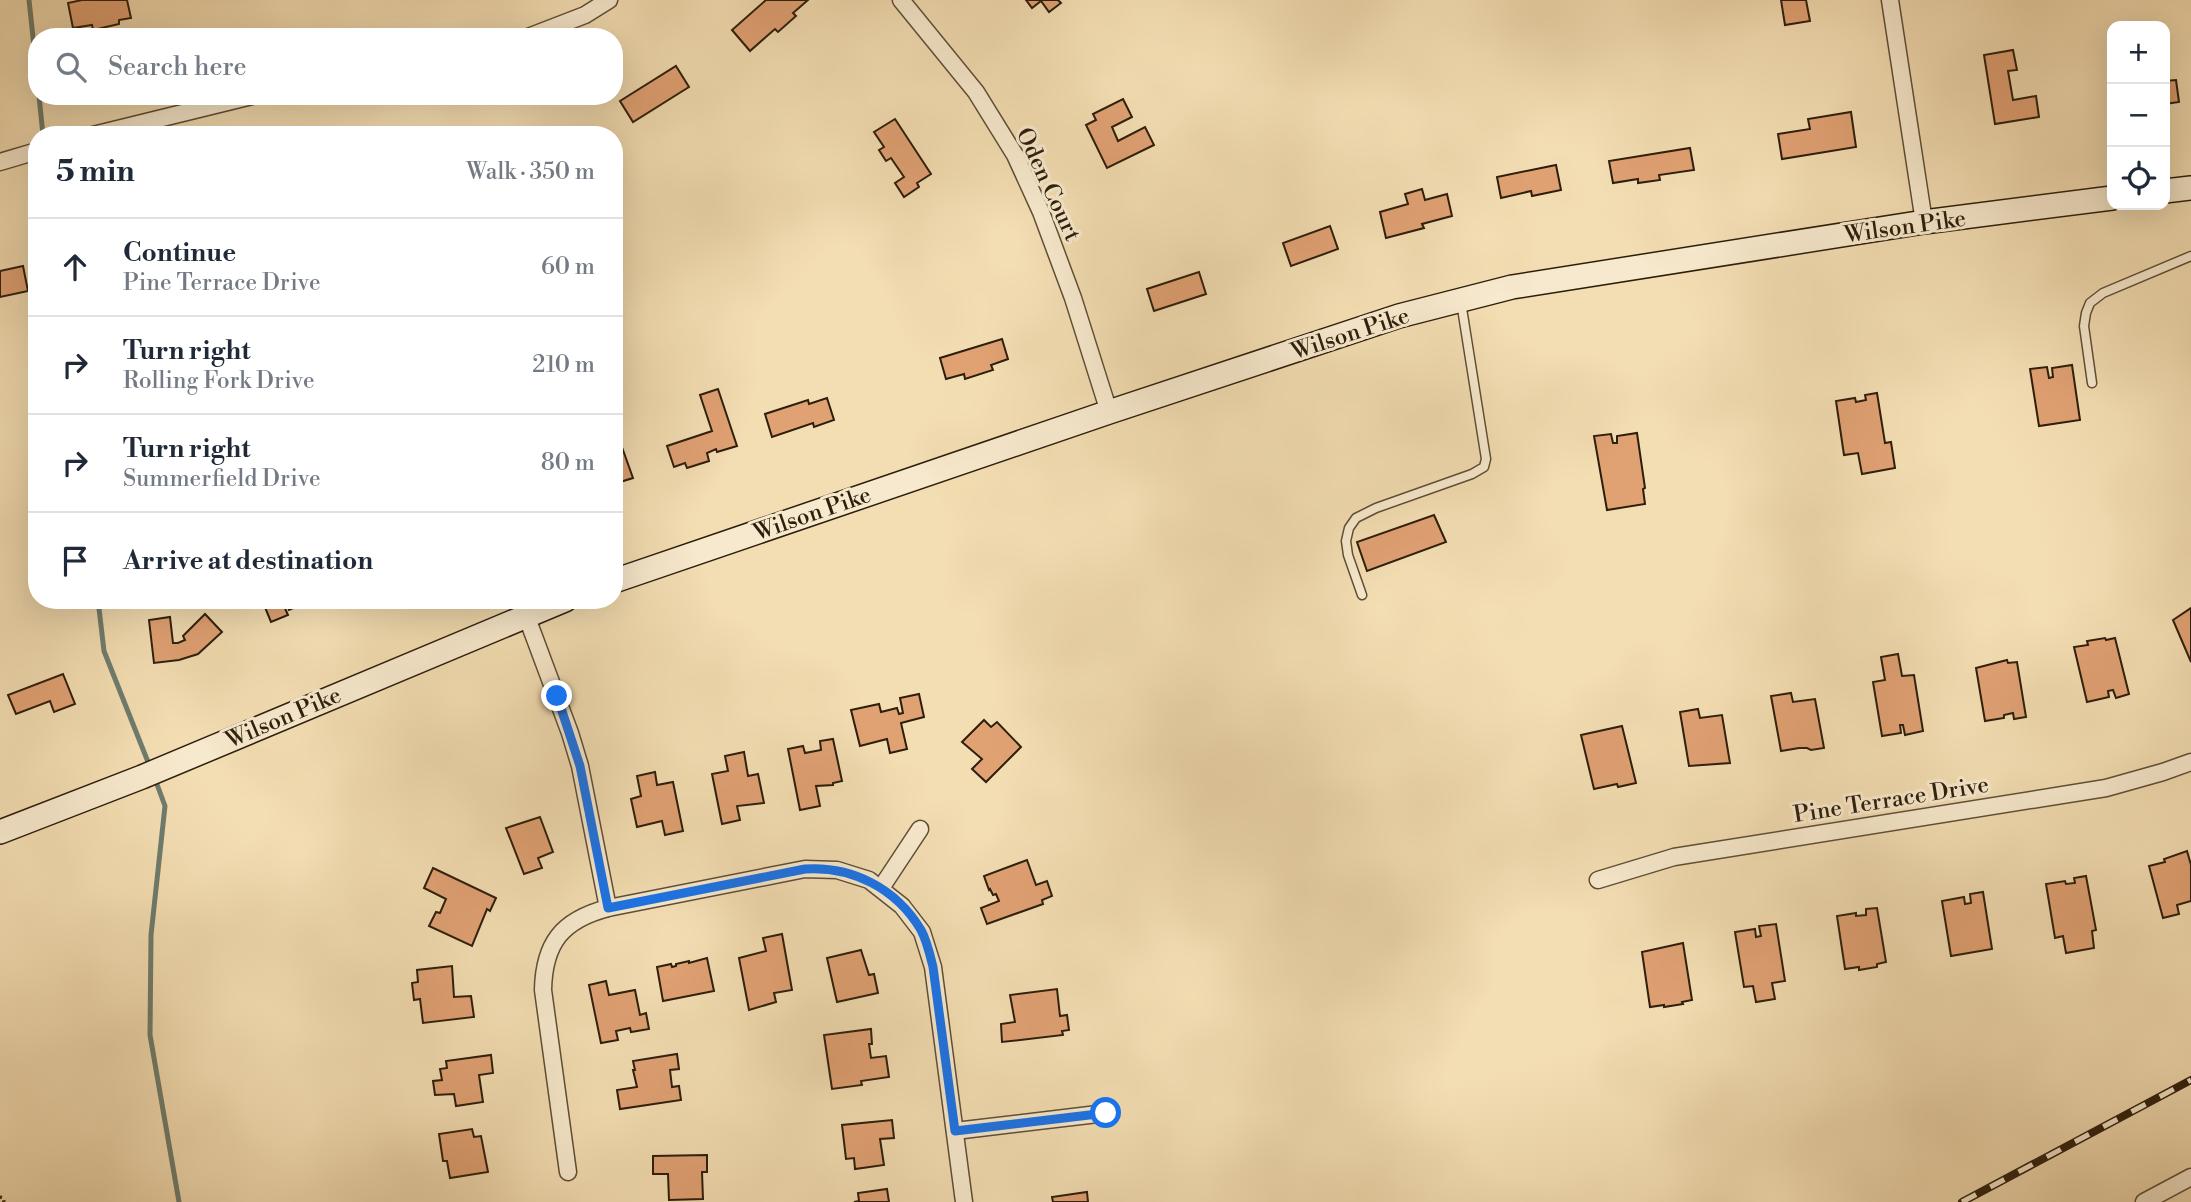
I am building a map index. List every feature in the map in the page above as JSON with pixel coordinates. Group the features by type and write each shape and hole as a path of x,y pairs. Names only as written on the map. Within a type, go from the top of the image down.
{"main road":[{"path":"2170,190 2191,188"},
{"name":"Wilson Pike","path":"623,578 1109,412 1399,316 1460,299 1512,287 1924,222 2107,199"},
{"name":"Wilson Pike","path":"0,832 153,772 542,609"}],"street":[{"path":"551,28 585,15 609,0"},
{"name":"Oden Court","path":"901,0 976,92 1015,155 1041,212 1073,298 1109,412"},
{"path":"1889,0 1924,222"},
{"path":"130,126 216,105"},
{"path":"0,162 28,154"},
{"path":"526,615 580,766 608,908"},
{"name":"Pine Terrace Drive","path":"1598,880 1674,858 2093,790 2191,762"},
{"path":"881,888 920,830"},
{"path":"568,1172 543,990 544,975 552,948 559,936 570,924 584,915 608,908 805,869 829,868 860,876 881,888 913,918 922,932 933,967 964,1202"},
{"path":"955,1131 1106,1113"},
{"path":"2144,1202 2191,1177"}],"lane":[{"path":"2092,383 2084,326 2085,313 2090,303 2103,293 2191,256"},
{"path":"1362,595 1346,541 1349,528 1356,518 1484,467 1486,459 1460,299"}],"path":[{"path":"0,1197 4,1202"}],"building":[{"path":"82,0 127,0 131,18 102,28 93,28 92,25 73,28 68,3"},
{"path":"766,0 808,0 793,13 796,16 778,32 775,29 750,51 732,30"},
{"path":"1026,0 1058,0 1061,3 1049,12 1041,1 1032,8"},
{"path":"1781,0 1806,0 1810,21 1785,25"},
{"path":"2013,50 2017,70 2008,71 2013,100 2036,96 2039,117 1995,124 1984,55"},
{"path":"676,66 689,87 633,122 622,105 623,99"},
{"path":"2176,80 2179,102 2170,103 2170,81"},
{"path":"1123,99 1132,117 1112,127 1118,141 1145,127 1154,145 1107,168 1086,125 1096,120 1093,114"},
{"path":"1851,112 1856,147 1782,159 1778,134 1810,129 1808,119"},
{"path":"895,119 931,174 917,183 919,187 904,197 895,183 904,177 891,158 886,161 879,150 884,147 874,132"},
{"path":"1690,148 1694,170 1659,175 1660,180 1638,183 1638,179 1613,183 1609,161"},
{"path":"1556,165 1561,190 1532,196 1531,191 1501,198 1497,177"},
{"path":"1422,189 1425,200 1447,194 1452,216 1422,224 1424,228 1386,238 1380,212 1408,204 1405,194"},
{"path":"1330,226 1338,249 1291,266 1283,243"},
{"path":"23,266 28,291 0,297 0,271"},
{"path":"1199,272 1206,294 1154,311 1147,289"},
{"path":"1002,339 1008,359 991,365 993,370 965,379 964,374 946,379 940,358"},
{"path":"2072,365 2080,420 2039,426 2030,369 2047,367 2049,378 2053,377 2052,368"},
{"path":"718,389 737,446 707,453 709,461 687,468 685,463 674,467 667,446 712,431 700,395"},
{"path":"1877,393 1885,443 1891,442 1895,468 1862,474 1858,453 1844,455 1836,401 1855,398 1856,402 1866,400 1865,395"},
{"path":"827,398 834,420 814,427 813,423 772,437 765,414 808,400 809,404"},
{"path":"1637,433 1645,504 1607,510 1594,436 1611,434 1613,443 1617,443 1617,436"},
{"path":"623,450 633,478 623,481"},
{"path":"1434,515 1446,542 1367,571 1357,542"},
{"path":"2191,608 2191,662 2173,620"},
{"path":"266,609 285,609 288,615 271,622"},
{"path":"205,614 222,632 198,654 154,663 149,620 170,617 173,643 178,643 185,640 183,636"},
{"path":"2115,638 2129,694 2116,698 2113,690 2108,691 2109,697 2087,702 2074,647 2088,645 2087,641"},
{"path":"1898,654 1902,676 1914,675 1923,731 1905,735 1903,725 1900,725 1901,733 1882,736 1873,682 1885,680 1881,657"},
{"path":"2007,660 2008,663 2017,662 2026,717 2014,719 2013,713 2004,715 2004,718 1985,721 1976,668"},
{"path":"63,674 75,704 54,712 50,701 16,714 8,695"},
{"path":"1791,693 1793,702 1815,699 1824,748 1781,751 1771,696"},
{"path":"919,694 924,717 901,723 907,749 890,753 887,739 860,746 851,710 879,704 881,712 897,708 899,714 903,713 900,698"},
{"path":"1698,709 1700,718 1722,715 1730,763 1689,766 1680,712"},
{"path":"984,720 991,727 997,722 1021,747 986,782 972,769 982,759 962,742"},
{"path":"1622,726 1636,783 1594,789 1581,735"},
{"path":"833,739 842,781 833,785 816,786 820,806 800,810 788,749 803,746 805,753 821,750 820,741"},
{"path":"744,752 748,776 758,774 764,803 737,806 740,820 722,824 712,774 728,771 725,756"},
{"path":"655,772 657,785 673,782 683,831 665,835 662,821 637,827 631,799 641,796 637,776"},
{"path":"540,817 553,852 538,858 542,868 524,874 506,828"},
{"path":"2187,851 2191,865 2191,901 2177,905 2179,914 2163,918 2149,866 2165,862 2164,859"},
{"path":"1027,860 1036,885 1047,881 1052,896 1042,900 1043,904 987,924 981,908 999,901 996,894 993,895 989,890 984,876"},
{"path":"433,868 496,898 490,911 487,909 472,946 429,926 436,912 440,913 446,899 424,888"},
{"path":"2086,876 2096,930 2092,931 2094,948 2066,953 2063,936 2055,938 2046,884 2065,881 2066,884 2075,883 2074,878"},
{"path":"1983,892 1992,949 1951,956 1942,901 1964,897 1965,904 1971,903 1970,894"},
{"path":"1877,908 1886,962 1877,964 1877,967 1845,969 1837,916 1856,913 1856,916 1866,915 1866,909"},
{"path":"1776,924 1785,981 1772,983 1775,999 1756,1002 1753,986 1744,987 1735,932 1755,929 1756,937 1761,936 1759,926"},
{"path":"782,934 792,990 774,993 776,1002 749,1010 739,958 766,951 763,938"},
{"path":"1683,943 1692,1000 1682,1002 1683,1004 1650,1007 1642,952"},
{"path":"861,950 869,975 874,974 878,993 837,1002 827,958"},
{"path":"707,958 714,991 663,1001 657,967 671,964 672,967"},
{"path":"452,966 454,997 471,996 474,1017 423,1023 420,999 414,1000 412,983 418,982 417,970"},
{"path":"606,981 609,995 635,990 640,1015 646,1013 649,1029 631,1032 630,1028 616,1031 618,1040 601,1043 589,985"},
{"path":"1057,989 1060,1016 1067,1015 1069,1030 1062,1031 1063,1035 1002,1042 1001,1024 1015,1022 1010,995"},
{"path":"871,1029 871,1058 886,1056 889,1077 861,1081 862,1085 832,1089 824,1035"},
{"path":"677,1054 679,1069 670,1070 672,1087 679,1086 681,1100 620,1109 617,1090 637,1087 633,1061"},
{"path":"491,1055 493,1073 479,1075 483,1102 456,1106 454,1094 435,1095 433,1081 442,1080 440,1069 447,1068 446,1061"},
{"path":"892,1120 894,1138 880,1139 884,1165 855,1169 854,1158 846,1159 842,1125"},
{"path":"472,1129 474,1137 481,1136 488,1172 450,1178 447,1161 443,1161 439,1134"},
{"path":"707,1155 707,1172 702,1172 703,1199 669,1200 668,1174 653,1174 653,1156"},
{"path":"887,1189 889,1202 854,1202 859,1201 858,1193"},
{"path":"1087,1192 1088,1202 1053,1202 1052,1197"}],"waterway":[{"path":"29,0 32,28"},
{"path":"40,105 42,126"},
{"path":"99,609 104,651 150,767"},
{"path":"155,779 165,806 151,935 150,1035 179,1202"}],"railway":[{"path":"1962,1202 2191,1080"}],"route":[{"path":"557,696 586,790 608,908 805,869 829,868 860,876 881,888 902,906 922,932 928,948 933,967 955,1131 1106,1113"}]}
